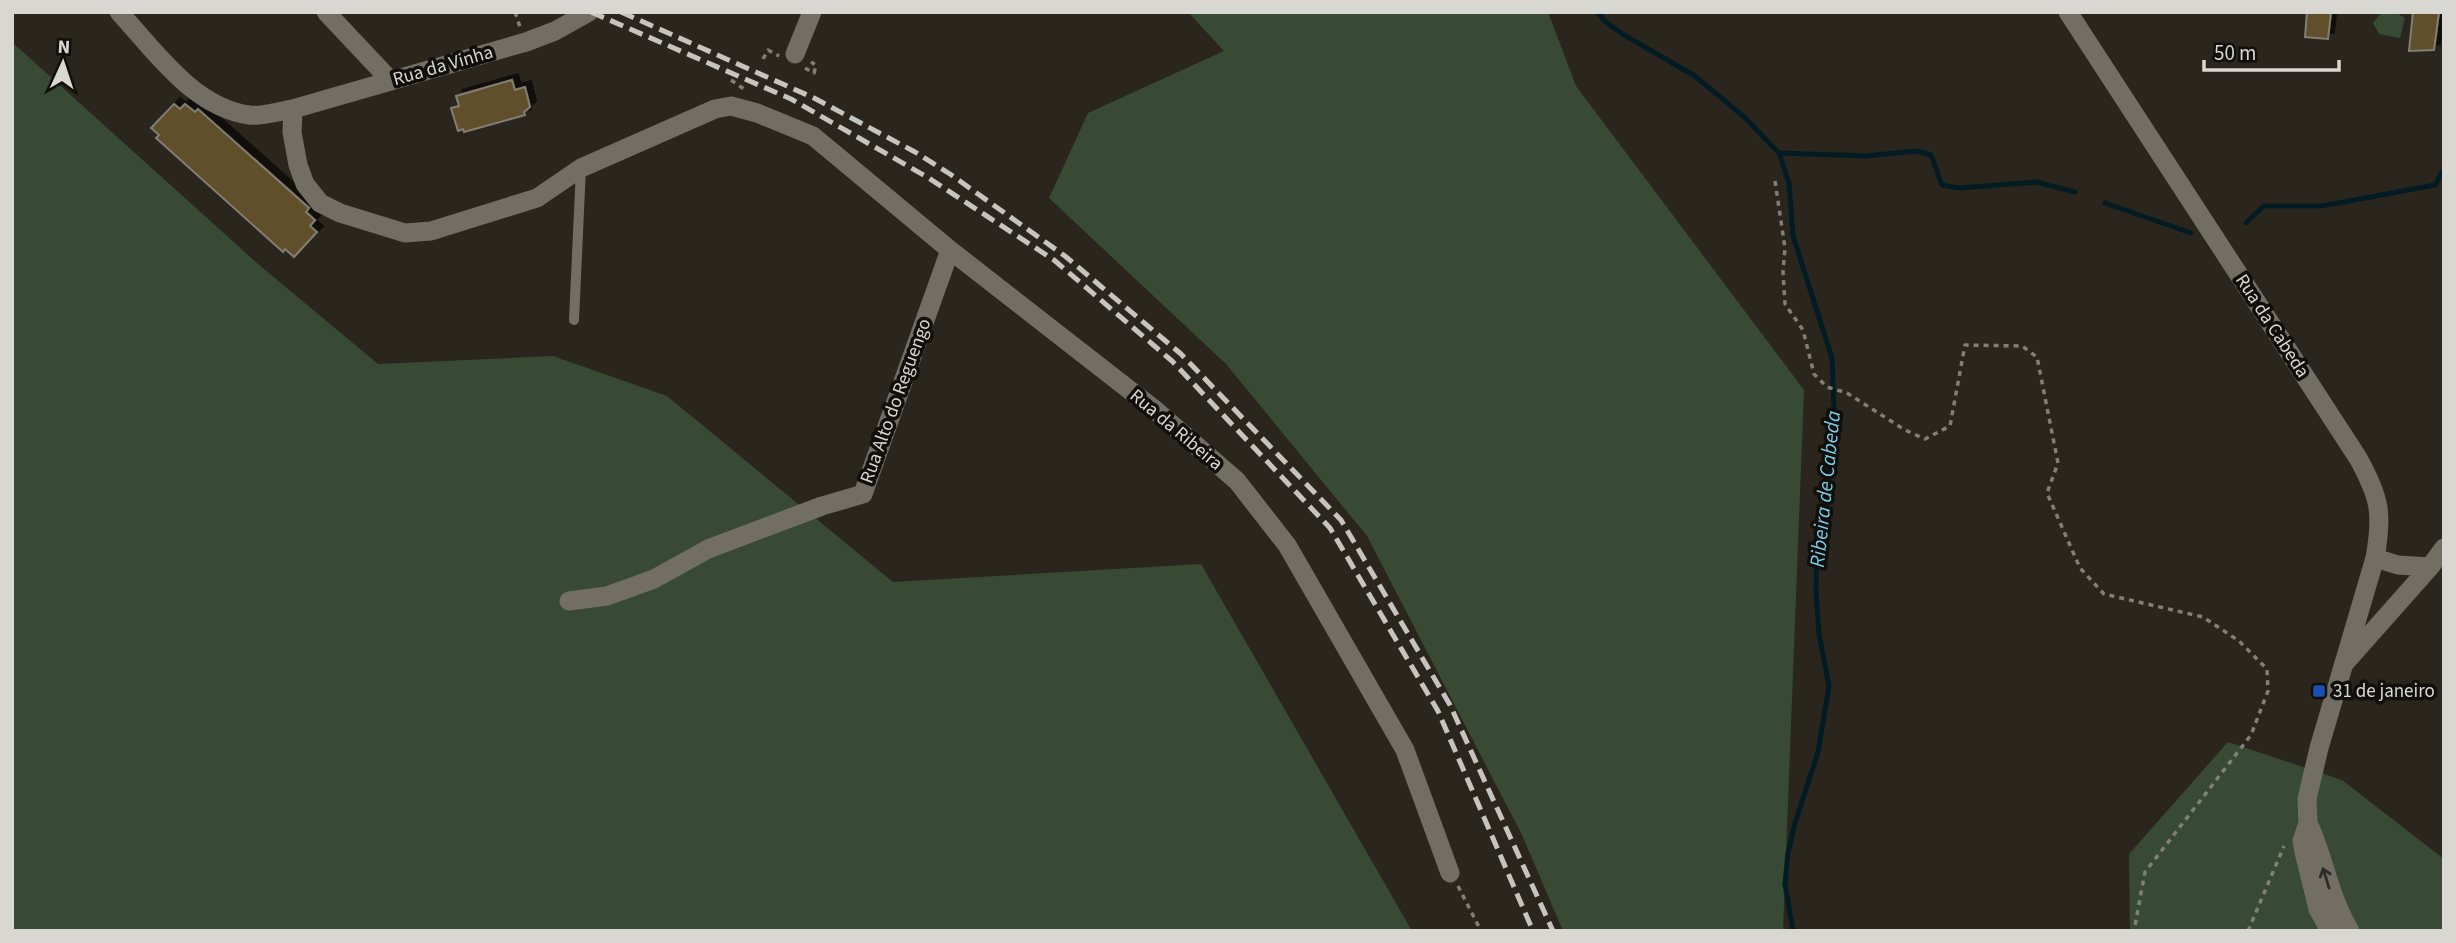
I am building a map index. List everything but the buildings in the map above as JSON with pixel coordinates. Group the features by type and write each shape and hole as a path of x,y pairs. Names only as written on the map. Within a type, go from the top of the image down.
{"street":[{"name":"Rua da Vinha","path":"119,12 191,88 213,104 251,115 293,109 526,42 555,31 589,12"},
{"path":"326,12 391,81"},
{"path":"795,54 812,12"},
{"name":"Rua da Cabeda","path":"2068,12 2358,458 2372,485 2380,509 2380,533 2375,558 2311,776 2307,799 2308,823 2302,841 2307,872 2318,909 2330,931"},
{"name":"Rua da Ribeira","path":"293,109 292,132 298,164 305,184 320,203 340,213 405,233 431,231 537,198 581,168 715,109 731,106 757,113 813,136 950,250 1154,410 1237,481 1287,545 1405,750 1450,873"},
{"name":"Rua Alto do Reguengo","path":"569,601 607,596 654,579 708,549 822,506 863,494 950,250"},
{"path":"2344,664 2444,548"},
{"path":"2375,558 2398,565 2430,567"},
{"path":"2308,823 2316,840 2330,893 2350,931"}],"lane":[{"path":"574,320 581,168"}],"path":[{"path":"1774,181 1785,248 1785,304 1803,330 1814,374 1827,387 1842,391 1905,430 1925,439 1950,426 1965,345 2022,346 2037,357 2058,463 2047,493 2080,568 2104,594 2203,617 2239,641 2267,669 2268,691 2251,735 2145,872 2134,931"},
{"path":"2248,931 2284,846"},
{"path":"1450,873 1474,913 1481,931"}],"green space":[{"path":"1188,12 1548,12 1576,86 1804,390 1783,931 1563,931 1522,835 1367,536 1226,364 1049,198 1088,113 1224,51"},
{"path":"2382,12 2395,12 2405,18 2400,38 2379,34 2373,23"},
{"path":"12,42 258,264 378,364 553,356 667,396 893,582 1201,564 1412,931 12,931"},
{"path":"2228,742 2342,780 2444,859 2444,931 2130,931 2129,854"}],"waterway":[{"name":"Ribeira de Cabeda","path":"1597,12 1624,35 1695,76 1744,117 1779,153 1789,183 1793,236 1832,358 1834,410 1828,483 1817,536 1816,592 1819,634 1829,686 1818,752 1788,853 1785,884 1793,931"},
{"path":"1779,153 1866,156 1917,151 1931,155 1942,185 1959,188 2036,182 2075,192"},
{"path":"2246,223 2264,206 2322,206 2435,185 2444,169"},
{"path":"2105,203 2191,233"}],"railway":[{"path":"591,12 791,99 927,177 1054,260 1172,361 1330,528 1438,711 1533,931"},
{"path":"621,12 814,98 915,152 1065,256 1181,354 1341,520 1450,705 1553,931"}],"place":[{"name":"31 de janeiro","path":"2319,691"}]}
